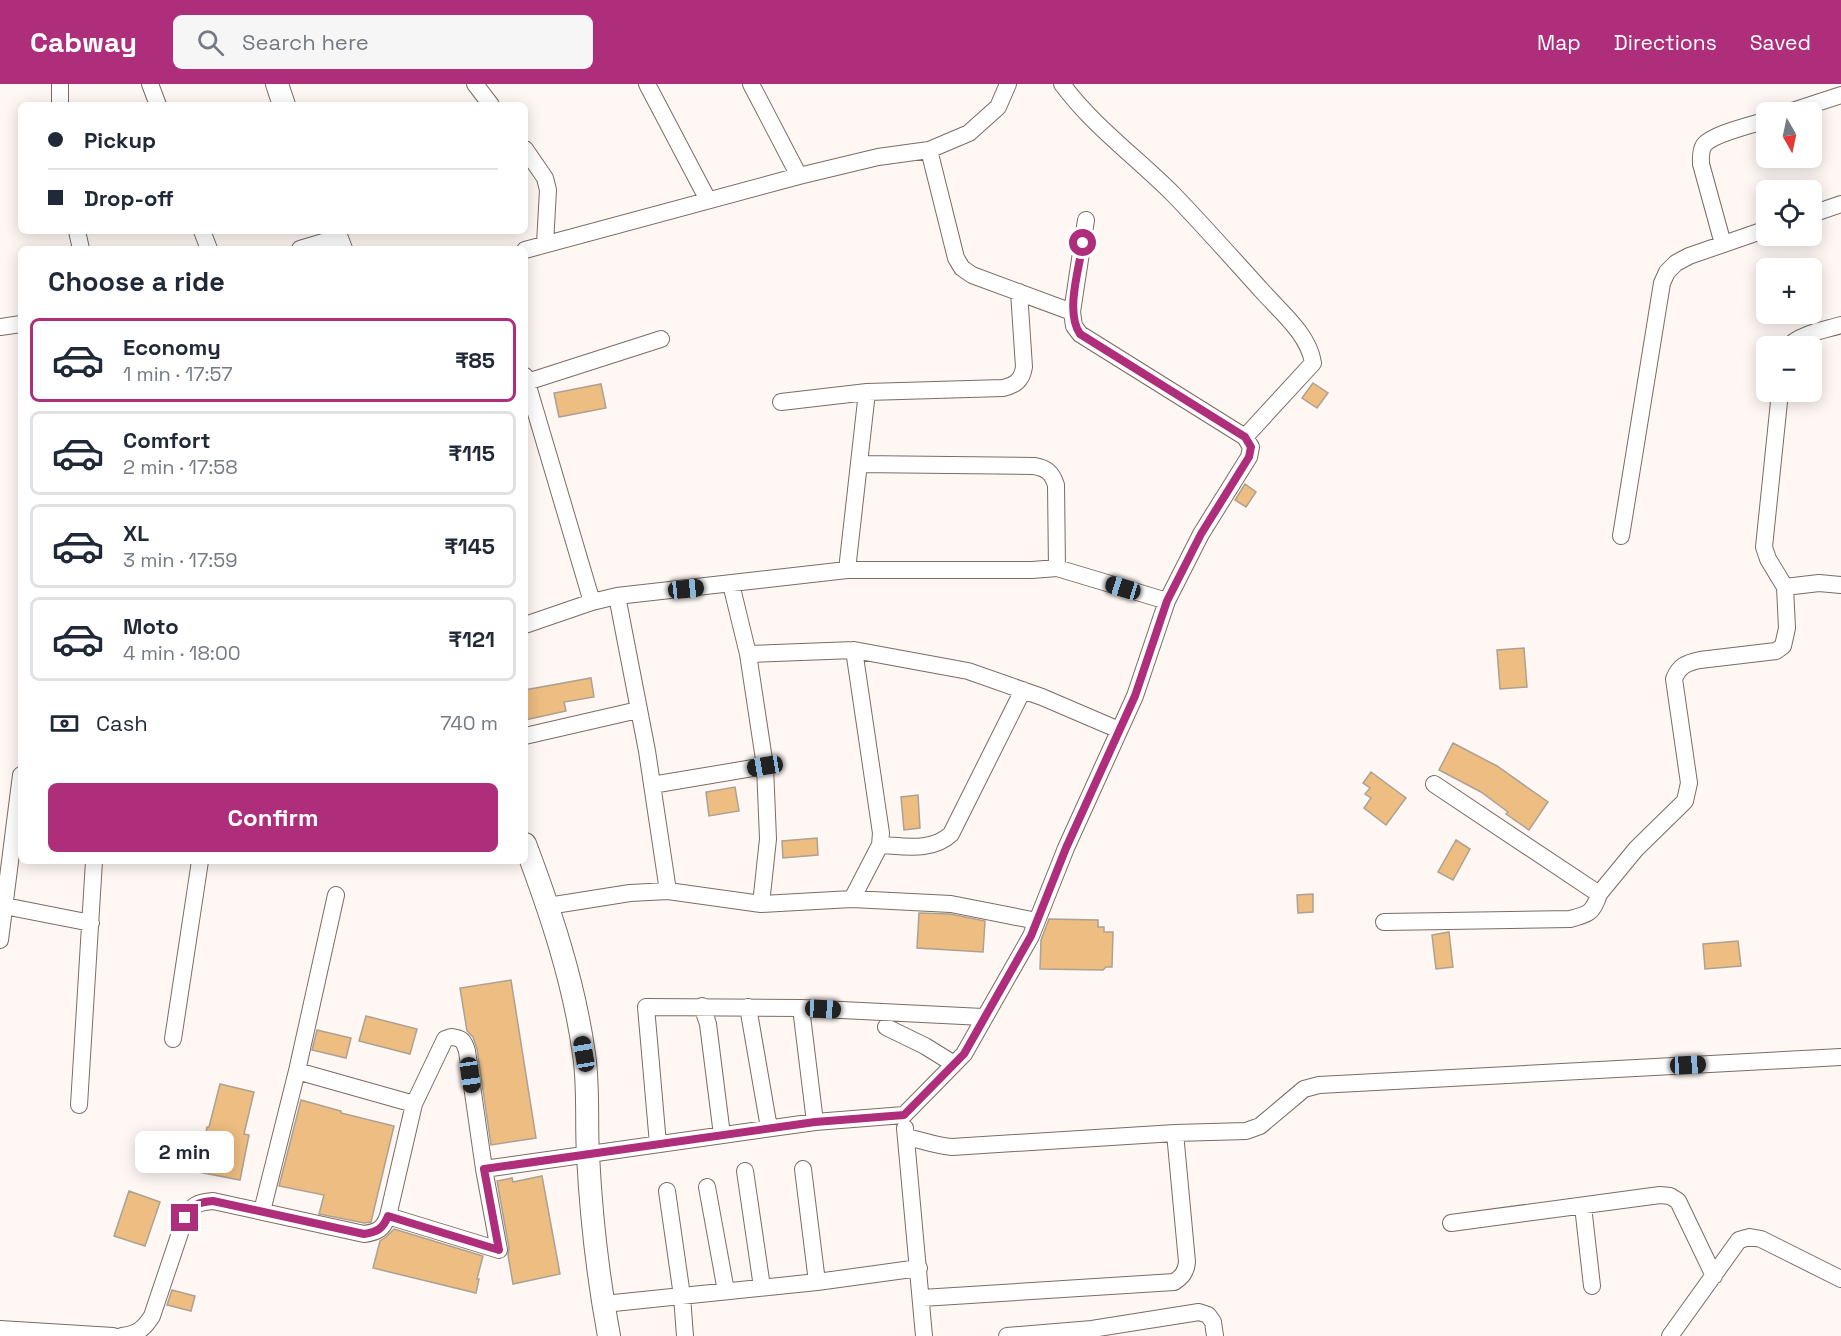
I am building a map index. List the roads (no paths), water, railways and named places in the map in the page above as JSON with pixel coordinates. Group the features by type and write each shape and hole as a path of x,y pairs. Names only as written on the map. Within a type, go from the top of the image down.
{"street":[{"path":"60,84 60,102"},
{"path":"150,84 157,102"},
{"path":"277,84 283,102"},
{"path":"475,84 489,102"},
{"path":"647,84 708,200"},
{"path":"751,84 799,176"},
{"path":"528,249 799,176 878,157 929,150 969,133 998,107 1008,84"},
{"path":"1062,84 1077,105 1180,202 1286,318 1311,351 1313,363 1245,437"},
{"path":"1818,102 1841,94"},
{"path":"1723,244 1700,155 1703,146 1713,139 1756,124"},
{"path":"929,150 956,258 962,268 972,275 1072,312"},
{"path":"528,153 545,178 548,190 545,244"},
{"path":"1822,211 1841,204"},
{"path":"484,1169 815,1122 904,1115 964,1054 983,1017 1001,991 1037,921 1066,848 1135,696 1167,601 1201,534 1249,457 1251,447 1245,437 1080,334 1074,326 1072,312 1086,220"},
{"path":"1621,536 1662,282 1667,272 1676,263 1756,233"},
{"path":"311,246 337,239"},
{"path":"781,402 867,392 1003,388 1014,385 1022,377 1024,367 1019,292"},
{"path":"0,327 18,324"},
{"path":"1808,336 1841,325"},
{"path":"528,378 661,339"},
{"path":"528,386 592,602"},
{"path":"847,570 867,392"},
{"path":"1384,922 1570,919 1587,914 1595,907 1599,894 1636,849 1685,801 1689,783 1674,679 1678,668 1689,662 1776,651 1783,646 1786,628 1785,588 1768,559 1764,547 1779,402"},
{"path":"859,464 1045,468 1053,475 1056,485 1058,568"},
{"path":"528,624 592,602 618,596 847,570 1058,568 1167,601"},
{"path":"731,584 748,654 765,766 768,839 761,904"},
{"path":"1785,588 1819,584 1841,585"},
{"path":"618,596 652,785 668,891"},
{"path":"748,654 854,650 968,670 1119,730"},
{"path":"852,899 880,845 881,833 854,650"},
{"path":"880,845 933,846 943,842 951,834 1023,690"},
{"path":"528,735 638,710"},
{"path":"652,785 765,766"},
{"path":"1434,784 1599,894"},
{"path":"0,940 2,905 18,796"},
{"path":"528,852 548,906 568,972 584,1054 588,1156 609,1336"},
{"path":"79,1106 94,864"},
{"path":"173,1039 200,864"},
{"path":"548,906 630,893 668,891 761,904 852,899 951,904 1037,921"},
{"path":"262,1211 297,1071 336,895"},
{"path":"2,905 90,923"},
{"path":"702,1006 708,1024 722,1135"},
{"path":"658,1144 646,1007 801,1008 983,1017"},
{"path":"748,1007 769,1128"},
{"path":"801,1008 815,1122"},
{"path":"708,1024 727,1009"},
{"path":"886,1027 925,1046 954,1064"},
{"path":"122,1336 134,1335 145,1327 152,1316 185,1218 191,1207 201,1202 213,1201 364,1234 375,1233 384,1227 414,1104 445,1039 459,1038 464,1042 499,1250 388,1216"},
{"path":"906,1137 926,1141 935,1146 952,1147 1175,1133 1246,1131 1260,1126 1304,1089 1319,1085 1841,1057"},
{"path":"297,1071 414,1104"},
{"path":"904,1115 924,1336"},
{"path":"922,1298 1174,1282 1182,1278 1186,1270 1186,1262 1175,1133"},
{"path":"802,1169 817,1282"},
{"path":"745,1171 762,1287"},
{"path":"707,1187 726,1291"},
{"path":"667,1191 682,1296 685,1336"},
{"path":"1451,1223 1660,1195 1670,1196 1678,1201 1714,1276"},
{"path":"1583,1206 1592,1286"},
{"path":"1670,1336 1739,1240 1750,1237 1761,1239 1841,1279"},
{"path":"604,1304 817,1282 919,1268"},
{"path":"1007,1336 1092,1329 1199,1312 1208,1315 1213,1322 1215,1336"},
{"path":"0,1329 113,1336"}]}
